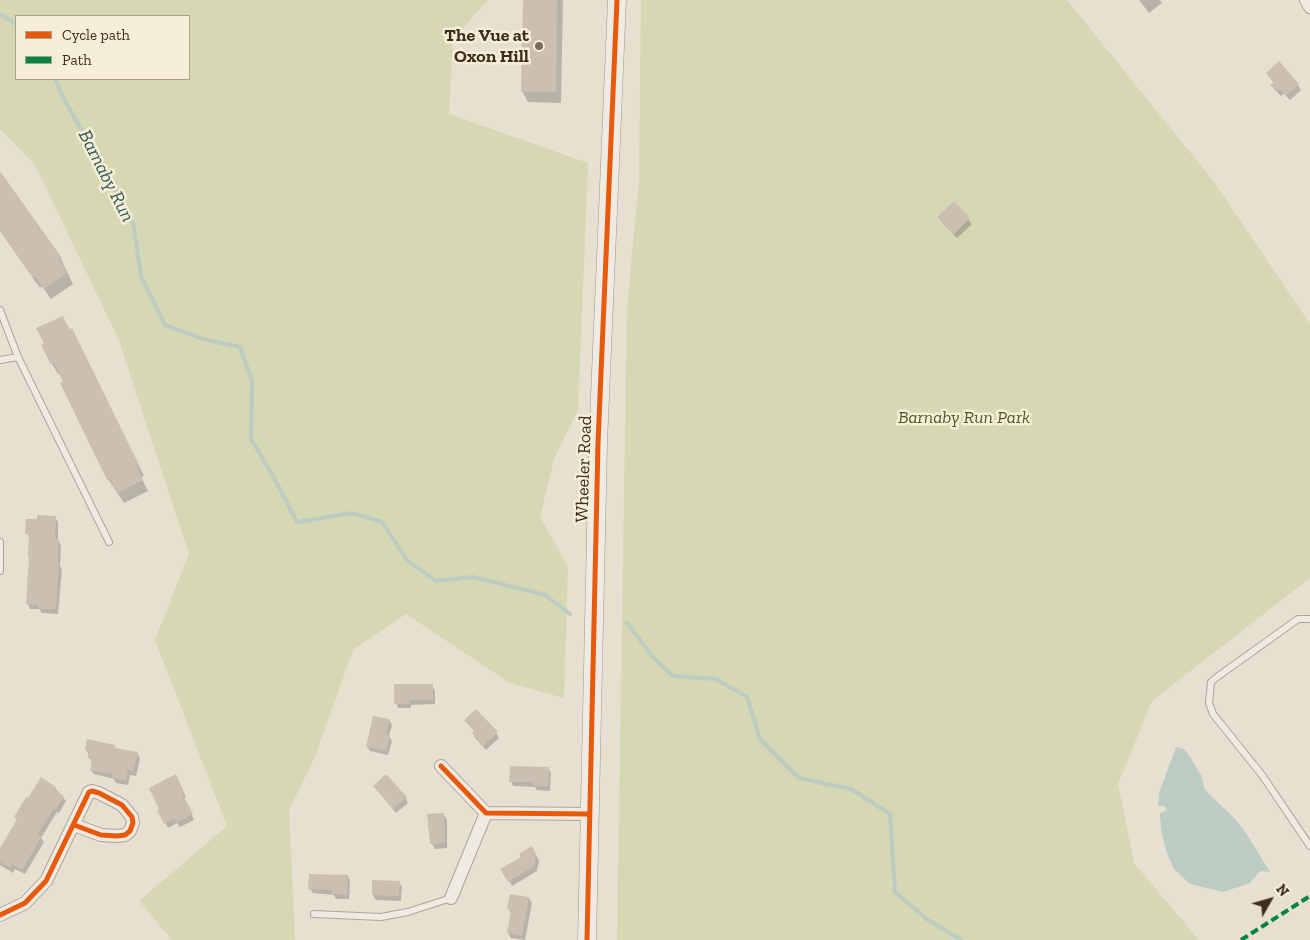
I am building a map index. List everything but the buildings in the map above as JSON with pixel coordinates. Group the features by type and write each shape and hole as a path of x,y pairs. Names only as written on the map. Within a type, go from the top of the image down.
{"main road":[{"name":"Wheeler Road","path":"587,940 598,443 617,0"}],"street":[{"path":"1306,0 1310,7"},
{"path":"441,766 486,813 590,814"},
{"path":"0,915 14,910 25,903 46,881 88,794 92,791 122,805 130,813 133,823 130,831 125,835 117,836 101,835 74,825"},
{"path":"452,898 486,813"}],"lane":[{"path":"0,310 18,357 109,542"},
{"path":"0,360 18,357"},
{"path":"0,542 0,572"},
{"path":"1310,619 1298,619 1217,677 1212,682 1209,703 1213,714 1262,776 1310,846"},
{"path":"314,914 381,917 408,912 452,898"}],"green space":[{"path":"0,0 488,0 453,39 449,114 588,163 578,410 554,459 540,517 568,566 564,698 510,683 406,614 353,650 315,757 289,810 295,940 172,940 139,901 227,826 155,640 189,554 118,338 35,165 0,129"},
{"name":"Barnaby Run Park","path":"641,0 1067,0 1215,183 1310,324 1310,578 1152,701 1118,784 1134,863 1199,940 617,940 627,308 639,180"}],"shaded area":[{"path":"1176,747 1184,749 1188,754 1201,775 1205,790 1235,819 1270,872 1259,872 1250,883 1223,892 1190,884 1174,869 1162,835 1160,813 1166,811 1165,806 1158,806 1159,793"}],"waterway":[{"name":"Barnaby Run","path":"0,14 15,23"},
{"name":"Barnaby Run","path":"55,80 63,97 133,222 141,276 165,325 203,339 240,347 252,381 251,439 297,522 352,513 382,522 407,560 436,581 473,577 545,595 570,614"},
{"name":"Barnaby Run","path":"627,623 654,658 673,676 716,679 747,697 760,739 799,778 851,789 890,814 895,892 928,920 961,940"}],"marked path":[{"path":"1241,940 1310,896"}],"cycle path":[{"path":"587,940 598,443 617,0"},
{"path":"441,766 486,813 589,814"},
{"path":"0,915 25,903 46,881 89,792 99,793 122,805 132,817 133,823 130,831 125,835 117,836 101,835 74,825"}],"place":[{"name":"The Vue at Oxon Hill","path":"539,46"}]}
